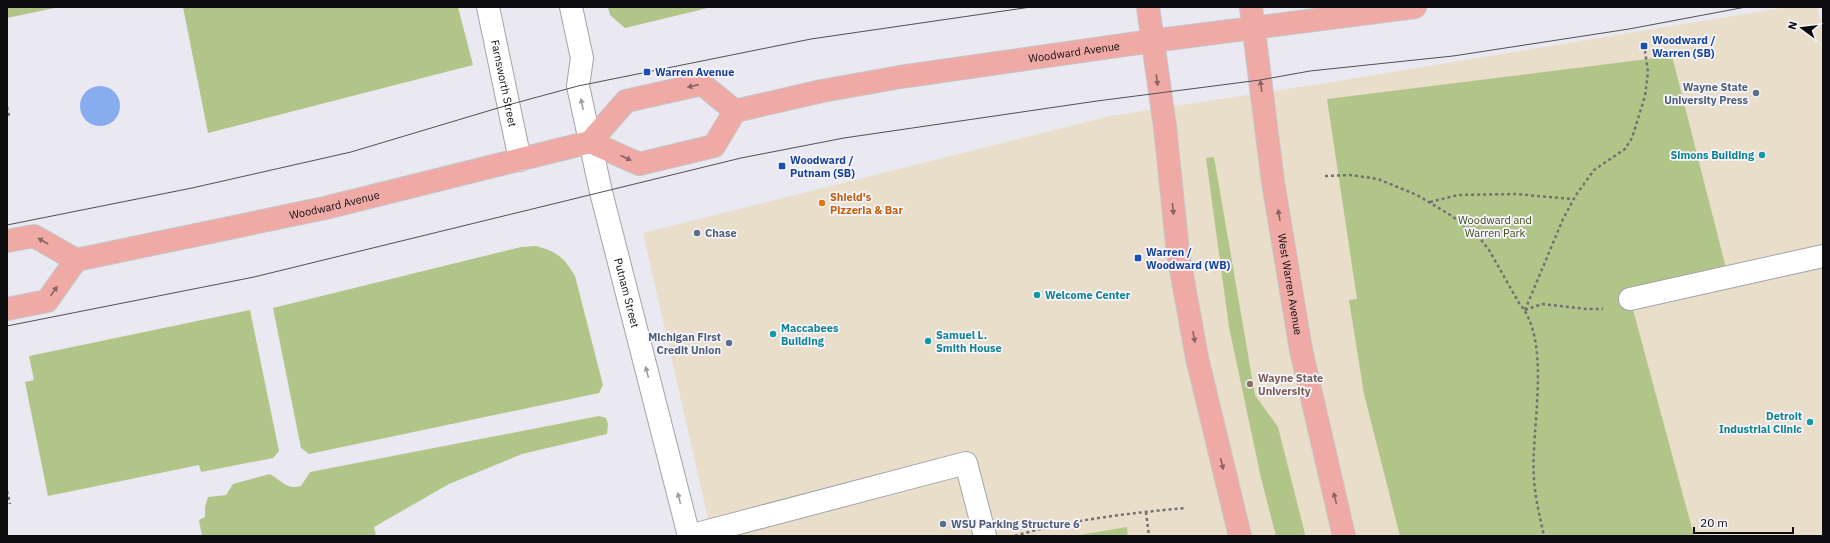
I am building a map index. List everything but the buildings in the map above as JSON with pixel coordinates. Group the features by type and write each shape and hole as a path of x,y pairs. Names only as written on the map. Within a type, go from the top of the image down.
{"main road":[{"path":"1148,7 1164,127 1178,253 1197,358 1240,536"},
{"name":"West Warren Avenue","path":"1252,7 1253,29 1273,182 1301,350 1344,536"},
{"name":"Woodward Avenue","path":"736,111 822,91 892,79 1415,7"},
{"path":"702,84 736,111 714,146 639,164 590,142 626,101 702,84"},
{"name":"Woodward Avenue","path":"76,260 325,208 590,142"},
{"path":"7,241 34,236 76,260 47,301 7,309"}],"street":[{"name":"Farnsworth Street","path":"488,7 520,160"},
{"path":"571,7 582,58 578,86 590,142"},
{"name":"Putnam Street","path":"590,142 607,219 689,536"},
{"path":"1630,299 1823,256"},
{"path":"689,536 966,463 985,536"}],"path":[{"path":"1525,310 1563,219 1573,199 1594,170 1625,149 1632,138 1645,96 1648,72 1645,51"},
{"path":"7,107 9,116"},
{"path":"1325,176 1351,175 1378,179 1430,202 1452,216 1479,238 1489,250 1519,303 1525,310 1537,349 1538,378 1534,433 1534,479 1536,499 1544,536"},
{"path":"1430,202 1458,195 1515,194 1573,199"},
{"path":"1525,310 1542,304 1587,310 1609,308 1630,299"},
{"path":"7,491 10,504"},
{"path":"1015,536 1038,529 1146,512 1185,508"},
{"path":"1146,512 1149,536"}],"shaded area":[{"name":"Wayne State University","path":"1788,7 1817,7 1823,29 1823,536 712,536 643,233 1110,116 1319,84"}],"green space":[{"path":"7,7 59,7 7,18"},
{"path":"183,7 458,7 473,65 208,133"},
{"path":"608,7 712,7 625,28 610,15"},
{"name":"Woodward and Warren Park","path":"1672,56 1727,272 1628,291 1694,536 1400,536 1364,394 1349,300 1357,299 1327,99"},
{"path":"1214,157 1255,395 1278,427 1305,534 1304,536 1276,536 1261,478 1229,327 1206,158"},
{"path":"536,246 549,250 563,259 575,276 603,385 599,393 309,454 301,448 273,308 521,247"},
{"path":"250,310 279,451 273,458 201,472 199,465 48,496 25,382 34,380 29,356"},
{"path":"599,416 606,418 608,424 607,434 522,454 449,484 374,527 376,536 202,536 199,520 205,517 205,507 208,497 226,495 233,484 270,474 288,486 296,487 301,486 310,472"},
{"path":"1127,527 1128,536 1074,536"}],"water":[{"path":"100,86 114,92 120,106 114,120 100,126 86,120 80,106 86,92"}],"tram line":[{"path":"7,225 192,188 351,152 508,105 578,86 811,39 1031,7"},
{"path":"7,326 254,277 741,158 844,138 1097,101 1260,80 1310,71 1453,56 1629,29 1746,7"}],"place":[{"name":"Woodward / Warren (SB)","path":"1644,46"},
{"name":"Warren Avenue","path":"647,72"},
{"name":"Wayne State University Press","path":"1756,93"},
{"name":"Simons Building","path":"1762,155"},
{"name":"Woodward / Putnam (SB)","path":"782,166"},
{"name":"Shield's Pizzeria & Bar","path":"822,203"},
{"name":"Chase","path":"697,233"},
{"name":"Warren / Woodward (WB)","path":"1138,258"},
{"name":"Welcome Center","path":"1037,295"},
{"name":"Maccabees Building","path":"773,334"},
{"name":"Samuel L. Smith House","path":"928,341"},
{"name":"Michigan First Credit Union","path":"729,343"},
{"name":"Wayne State University","path":"1250,384"},
{"name":"Detroit Industrial Clinic","path":"1810,422"},
{"name":"WSU Parking Structure 6","path":"943,524"}]}
